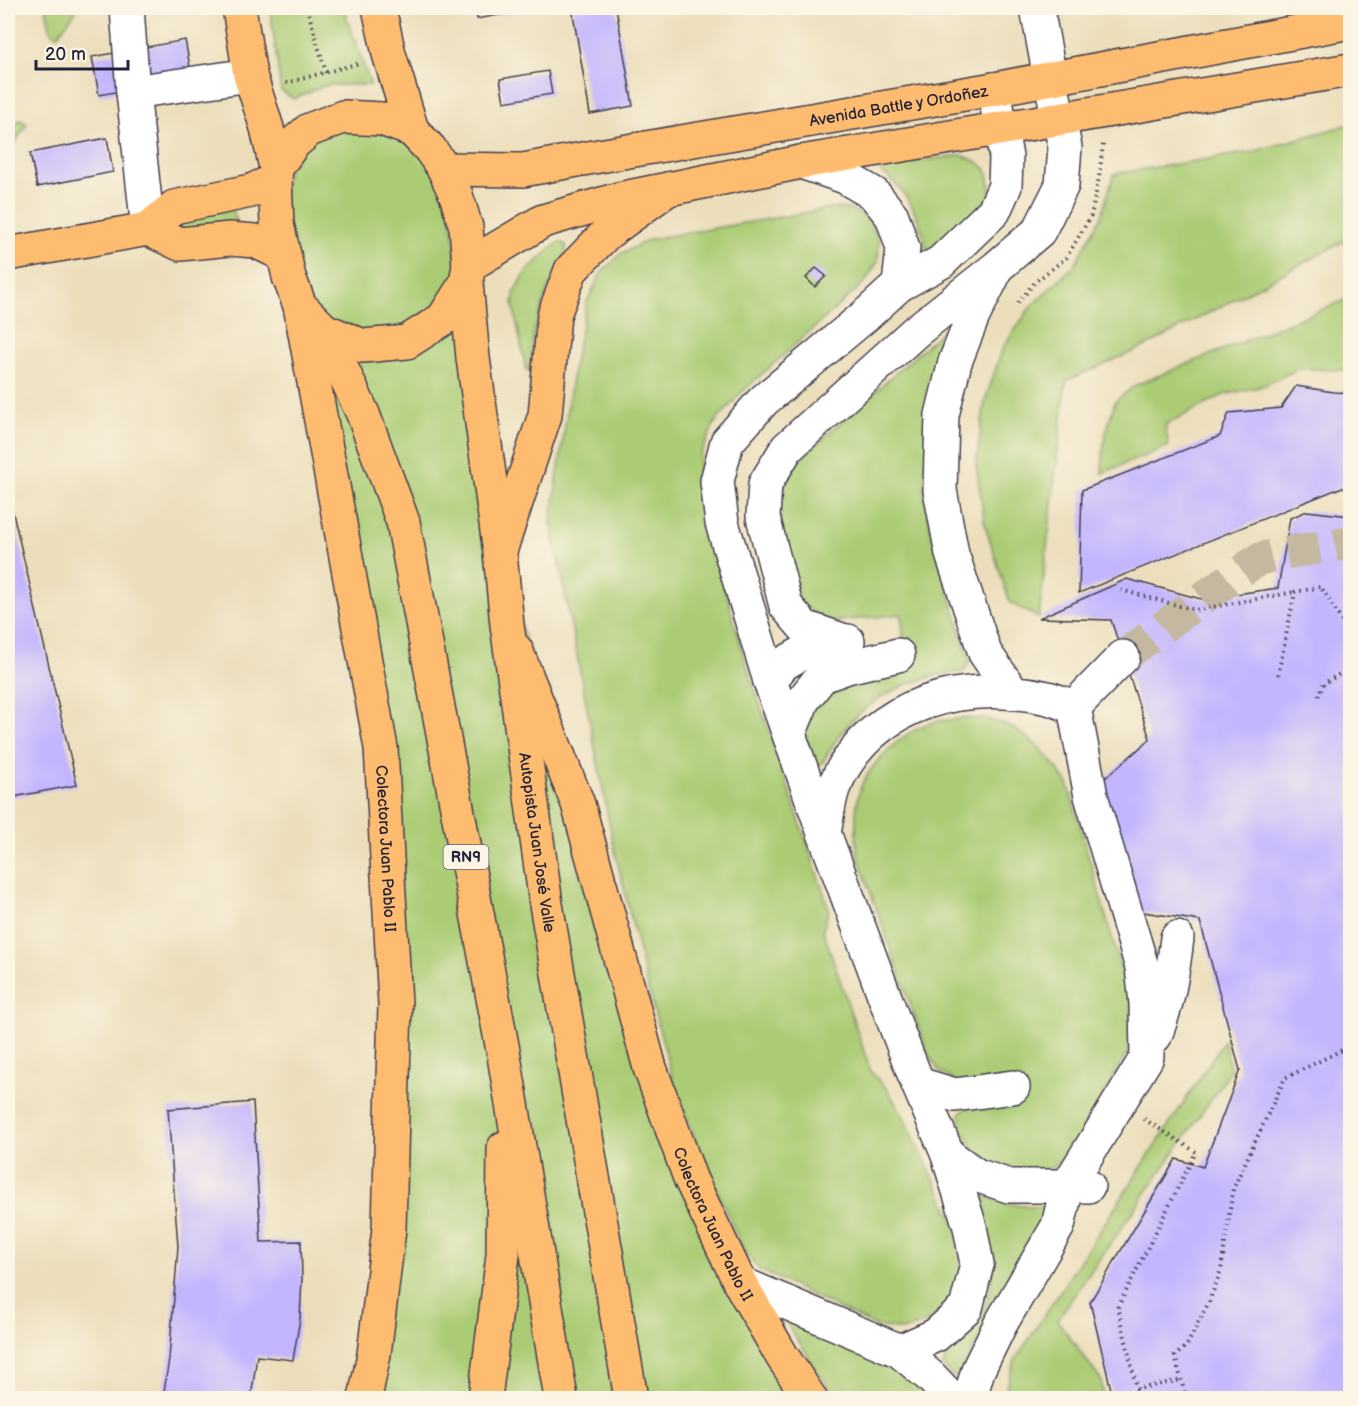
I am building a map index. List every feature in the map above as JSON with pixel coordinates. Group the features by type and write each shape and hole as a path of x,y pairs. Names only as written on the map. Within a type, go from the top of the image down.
{"main road":[{"path":"239,8 252,83 267,128 275,174 277,224 289,277 300,306 324,330 363,346 407,342 443,320 467,274 543,221 619,199 801,162 1350,70"},
{"path":"379,8 389,54 412,130"},
{"name":"Avenida Battle y Ordoñez","path":"444,169 523,170 1050,78 1350,22"},
{"path":"8,254 148,229 174,207 250,192 275,174 293,144 309,130 343,117 382,119 412,130 430,149 444,169 456,195 466,227 467,274"},
{"path":"500,553 545,415 554,315 571,270 606,234 668,189"},
{"path":"148,229 180,243 230,239 255,241 284,255"},
{"name":"Autopista Juan José Valle","path":"467,274 472,358 546,904 631,1398"},
{"name":"Colectora Juan Pablo II","path":"300,306 381,748 394,1004 389,1229 374,1354 365,1398"},
{"name":"RN9","path":"324,330 363,414 403,522 504,1056 561,1398"},
{"name":"Colectora Juan Pablo II","path":"507,625 578,804 650,1068 690,1178 740,1282 782,1356 810,1398"},
{"path":"485,1398 503,1255 504,1056"}],"street":[{"path":"127,8 133,92 148,229"},
{"path":"789,734 803,700 822,676 897,648 845,641 804,627 786,606 763,517 765,484 787,448 915,332 1039,231 1062,185 1065,147 1037,8"},
{"path":"133,92 252,83"},
{"path":"900,1351 936,1335 966,1308 977,1264 970,1227 948,1155 918,1084 770,681 722,523 717,481 728,442 763,401 899,285 941,262 994,211 1005,186 1006,157 994,88"},
{"path":"801,162 845,177 874,194 892,216 903,248 899,285"},
{"path":"997,267 973,316 955,362 942,415 940,490 952,554 985,653 1013,693"},
{"path":"770,681 783,664 811,648 845,641"},
{"path":"1074,707 1123,657"},
{"path":"824,833 834,785 854,750 885,721 923,702 970,692 1013,693 1048,698 1074,707"},
{"path":"1074,707 1091,796 1142,967 1146,1003 1147,1057"},
{"path":"970,1398 978,1370 996,1334 1081,1186 1147,1057 1164,1015 1177,938"},
{"path":"918,1084 955,1095 1013,1087"},
{"path":"948,1155 976,1175 1009,1186 1081,1186"},
{"path":"740,1282 900,1351 931,1377 951,1398"}],"path":[{"path":"307,8 326,73"},
{"path":"252,83 326,73 389,54"},
{"path":"1121,590 1195,610 1321,587 1350,631"},
{"path":"1278,675 1295,592"},
{"path":"1318,696 1324,683 1350,668"},
{"path":"1186,1398 1175,1356 1187,1345 1209,1302 1221,1270 1233,1189 1285,1078 1350,1046"},
{"path":"1139,1115 1196,1152 1118,1307 1137,1389 1182,1380"}],"green space":[{"path":"46,8 78,8 58,35 50,29"},
{"path":"270,8 345,8 371,85 326,85 294,99 281,91"},
{"path":"382,119 444,169 500,553 650,1068 810,1398 365,1398 389,1229 381,748 277,224 293,144"},
{"path":"20,120 27,124 8,153 8,132"},
{"path":"1350,124 1350,238 1148,345 1066,381 1039,618 1010,603 985,525 976,464 985,401 1003,347 1032,305 1073,267 1101,217 1114,174 1252,152"},
{"path":"961,155 986,169 990,180 990,197 930,258 911,205 895,183 880,171 882,167"},
{"path":"832,208 850,209 869,219 879,240 878,261 865,282 741,393 714,424 700,456 699,489 744,657 829,909 823,930 871,1072 887,1089 904,1117 951,1215 962,1246 960,1292 927,1323 904,1330 875,1326 760,1270 745,1253 702,1156 675,1087 647,985 614,847 551,521 575,358 587,302 601,273 622,253 651,239"},
{"path":"233,209 239,229 183,231 177,226 180,218"},
{"path":"560,242 566,245 566,252 546,294 534,331 530,370 526,370 513,304 515,291 527,271"},
{"path":"1350,298 1350,370 1298,369 1263,386 1223,395 1165,425 1169,446 1102,473 1104,440 1115,401 1136,385"},
{"path":"955,325 924,487 931,534 970,661 964,672 934,676 907,684 881,697 857,715 838,737 823,762 817,766 805,737 818,693 850,677 907,670 901,614 831,622 816,615 798,599 778,512 780,488 788,470 947,327"},
{"path":"962,718 990,720 1015,729 1044,753 1068,784 1131,1004 1131,1045 1070,1153 1051,1168 1030,1173 998,1169 975,1152 960,1126 960,1113 966,1108 953,1080 939,1071 928,1054 858,857 857,804 862,785 868,774 887,751 911,732 934,722"},
{"path":"1224,1041 1231,1071 1057,1320 1101,1380 1104,1398 1003,1398 1015,1360"},
{"path":"975,1192 1009,1204 1045,1207 1043,1219 958,1379 943,1366 947,1354 979,1317 990,1292 992,1262 990,1237 978,1209"},
{"path":"793,1315 917,1383 931,1398 836,1398 785,1321"}],"building":[{"path":"475,8 533,8 533,9 477,19"},
{"path":"572,8 616,8 633,106 590,114"},
{"path":"185,40 192,78 99,95 92,57"},
{"path":"548,71 552,94 504,102 500,79"},
{"path":"107,138 113,172 37,187 30,153"},
{"path":"816,268 826,276 815,287 806,278"},
{"path":"1296,386 1350,393 1350,488 1340,488 1079,593 1082,490 1220,436 1229,413 1281,408"},
{"path":"8,492 77,785 8,798"},
{"path":"1307,511 1350,516 1350,1398 1113,1398 1090,1302 1176,1159 1203,1167 1240,1070 1200,921 1131,910 1097,785 1150,739 1111,620 1039,618 1127,579 1201,599 1278,588 1290,518"},
{"path":"253,1102 261,1242 301,1241 300,1319 293,1360 257,1356 251,1398 163,1398 169,1359 178,1247 168,1109"}],"tunnel":[{"path":"1123,657 1259,559 1350,543"}]}
